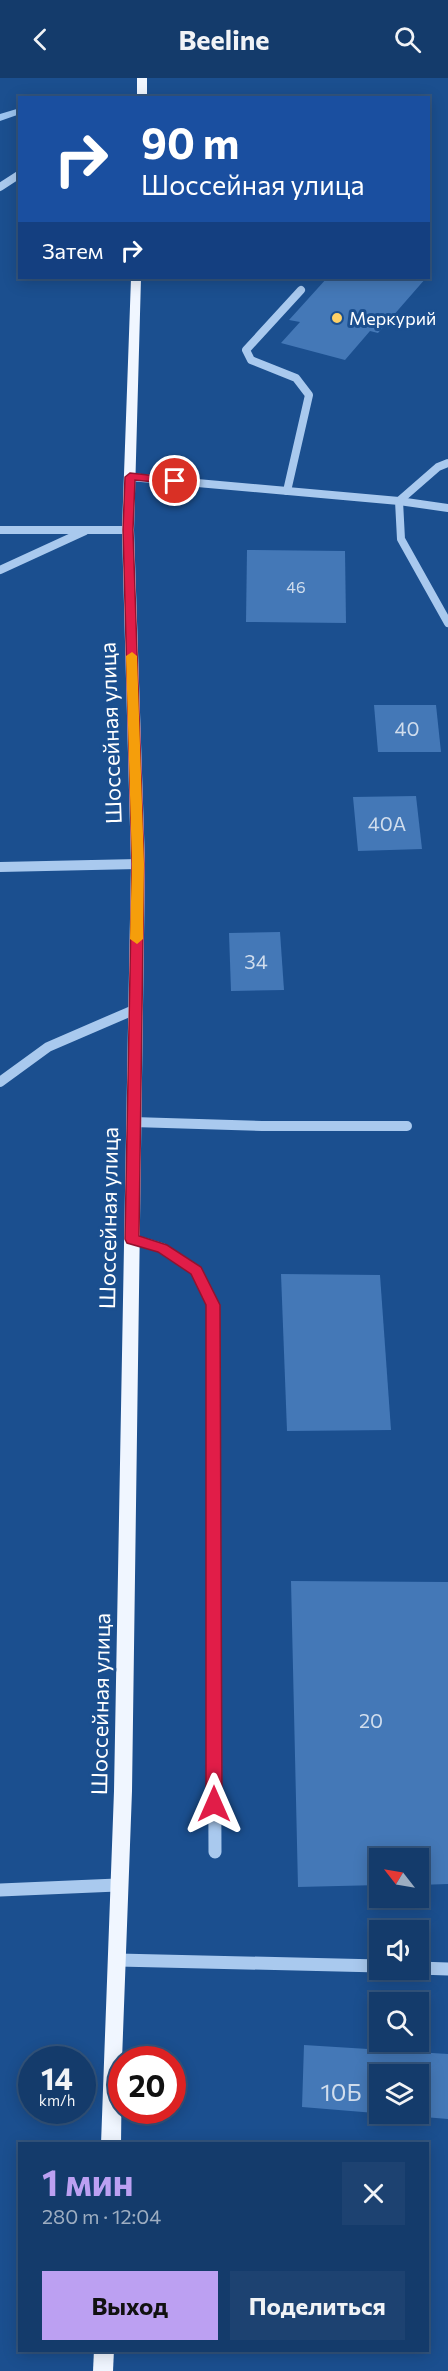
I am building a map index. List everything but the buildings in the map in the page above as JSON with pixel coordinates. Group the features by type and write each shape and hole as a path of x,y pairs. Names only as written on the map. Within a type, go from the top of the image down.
{"main road":[{"path":"142,78 142,96"},
{"name":"Шоссейная улица","path":"111,2142 118,1960 117,1885 123,1791 138,864 128,530 136,279"},
{"path":"103,2371 104,2352"}],"street":[{"path":"0,187 18,175"},
{"path":"287,491 309,395 297,378 251,360 246,350 301,290"},
{"path":"399,501 438,467 448,463"},
{"path":"130,477 399,501 448,508"},
{"path":"399,501 401,539 448,623"},
{"path":"0,530 128,530"},
{"path":"0,570 88,530"},
{"path":"0,867 138,864"},
{"path":"0,1082 48,1047 136,1009"},
{"path":"133,1122 262,1126 407,1126"},
{"path":"132,1239 162,1248 196,1270 213,1305 214,1852"},
{"path":"0,1890 117,1885"},
{"path":"118,1960 229,1960 369,1966"},
{"path":"429,1968 448,1969"}],"waterway":[{"path":"0,118 18,111"}],"slow traffic":[{"path":"132,656 138,864 137,939"}],"place":[{"name":"Меркурий","path":"337,318"}],"route":[{"path":"175,481 130,477 128,530 138,864 132,1239 162,1248 196,1270 213,1305 214,1804"}]}
